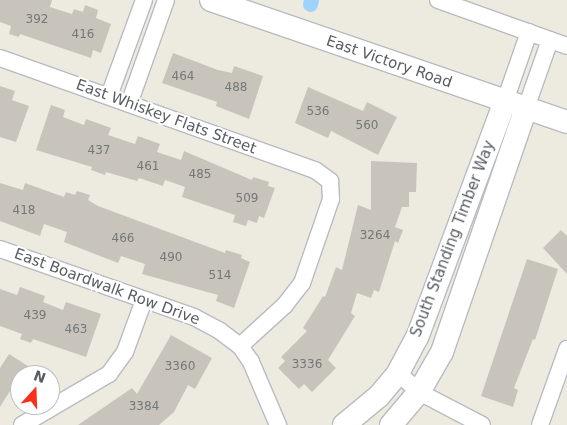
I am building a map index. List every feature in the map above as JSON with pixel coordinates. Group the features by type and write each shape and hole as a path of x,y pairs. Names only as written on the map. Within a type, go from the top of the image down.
{"street":[{"path":"109,96 144,0"},
{"path":"129,104 166,0"},
{"name":"East Victory Road","path":"210,0 567,122"},
{"path":"438,0 567,46"},
{"name":"South Standing Timber Way","path":"344,425 379,396 398,372 417,338 529,32"},
{"name":"South Standing Timber Way","path":"391,425 419,392 442,352 550,40"},
{"name":"East Whiskey Flats Street","path":"0,58 315,170 330,181 331,199 302,283 285,305 240,346"},
{"name":"East Boardwalk Row Drive","path":"0,249 194,317 240,346 251,362 278,425"},
{"path":"22,425 109,374 125,352 144,300"},
{"path":"540,425 567,349"},
{"path":"398,372 419,392 482,425"}],"building":[{"path":"0,0 52,0 50,7 72,14 74,9 83,12 85,5 98,10 96,18 111,24 101,53 93,50 91,58 20,34 19,37 9,34 11,26 0,22"},
{"path":"173,53 218,70 232,73 234,66 263,76 249,119 216,106 217,102 162,83"},
{"path":"0,86 15,91 12,100 29,106 16,142 0,137"},
{"path":"308,87 363,111 367,102 397,117 378,155 331,131 328,138 295,123"},
{"path":"51,105 65,110 63,117 84,125 86,119 111,128 108,135 135,144 138,136 160,144 157,152 181,160 184,151 252,180 253,177 269,182 268,186 275,188 264,218 259,216 257,223 248,220 246,226 233,222 235,215 182,197 185,187 165,180 163,186 139,178 137,181 106,172 105,175 91,170 92,167 36,150"},
{"path":"371,161 417,163 416,192 409,192 409,207 402,207 395,227 403,230 398,243 395,241 379,292 374,290 371,298 357,293 351,313 355,316 328,360 336,368 312,392 304,384 299,389 278,368 285,361 281,357 307,331 303,328 323,296 325,297 336,267 342,270 358,205 371,210"},
{"path":"0,183 23,190 25,183 64,197 66,192 75,195 77,191 90,195 88,200 98,206 225,253 226,250 242,255 241,258 250,262 234,308 216,301 218,295 142,274 145,264 121,256 118,263 64,242 67,232 44,224 40,236 0,221"},
{"path":"561,230 567,236 567,274 543,248"},
{"path":"527,259 558,269 535,340 533,339 514,388 518,390 513,407 481,396"},
{"path":"20,287 45,296 43,302 63,310 66,302 101,314 86,357 33,339 31,343 20,339 22,334 0,326 0,289 17,295"},
{"path":"171,335 212,358 195,389 188,385 174,412 159,425 78,425 132,388 137,394"},
{"path":"9,354 26,365 10,365 10,391 0,407 0,368"}],"waterway":[{"path":"310,4 311,0"}]}
